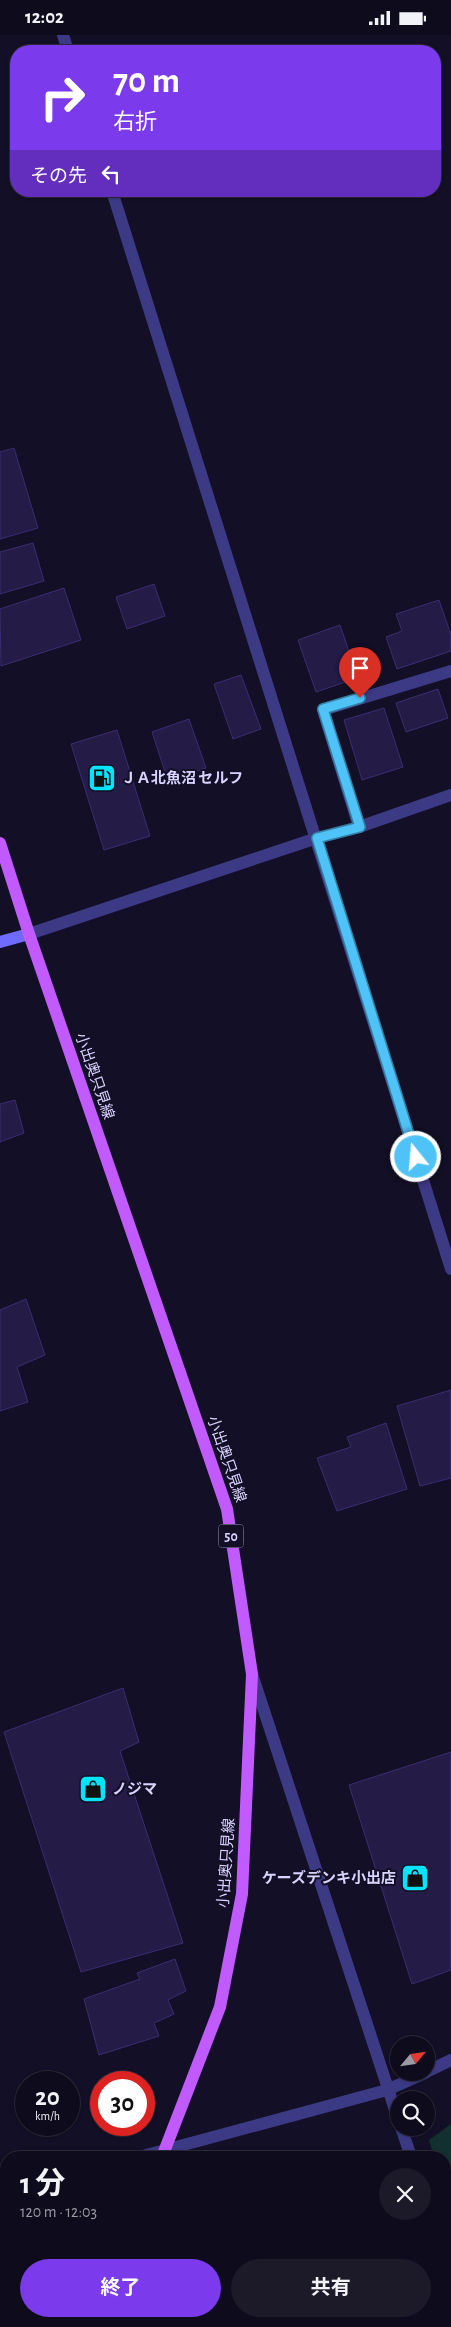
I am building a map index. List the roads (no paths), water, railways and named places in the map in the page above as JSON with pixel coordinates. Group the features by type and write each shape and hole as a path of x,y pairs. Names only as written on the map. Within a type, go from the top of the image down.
{"main road":[{"name":"50","path":"0,843 29,934"},
{"path":"0,942 29,934"},
{"name":"小出奥只見線","path":"29,934 227,1509 252,1673 242,1894 220,2007 165,2151"}],"street":[{"path":"114,197 451,1269"},
{"path":"360,827 323,709 451,671"},
{"path":"29,934 317,838 360,827 451,795"},
{"path":"252,1673 390,2098"},
{"path":"435,2068 451,2060"},
{"path":"174,2151 387,2090 406,2081"},
{"path":"404,2136 409,2151"}],"place":[{"name":"ＪＡ北魚沼 セルフ","path":"102,778"},
{"name":"ノジマ","path":"93,1789"},
{"name":"ケーズデンキ小出店","path":"415,1878"}]}
